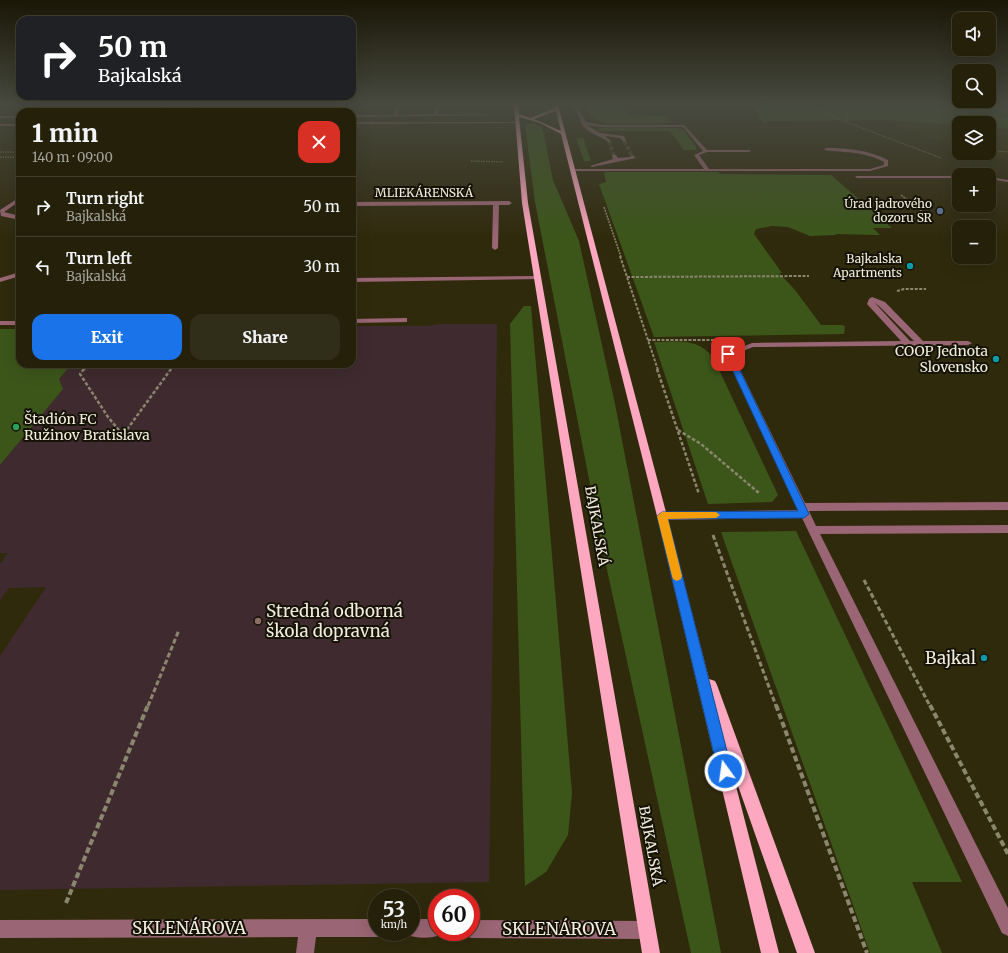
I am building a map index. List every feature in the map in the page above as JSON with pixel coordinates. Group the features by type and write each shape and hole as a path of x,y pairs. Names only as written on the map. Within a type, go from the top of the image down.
{"main road":[{"name":"BAJKALSKÁ","path":"520,149 525,203 537,278 651,953"},
{"path":"568,149 662,516 770,953"},
{"path":"691,634 806,953"},
{"path":"647,930 648,953"}],"street":[{"path":"573,170 870,170 886,166 886,161 878,156 862,151 835,149"},
{"path":"708,170 696,155 706,151 749,151"},
{"path":"573,170 615,158 634,158 632,156"},
{"path":"857,177 952,177"},
{"path":"996,179 1008,181"},
{"path":"16,203 1,212 3,215 16,218"},
{"path":"495,248 496,203"},
{"name":"MLIEKÁRENSKÁ","path":"356,204 509,203"},
{"path":"0,207 16,207"},
{"path":"0,220 16,219"},
{"path":"0,280 16,275"},
{"path":"356,280 537,278"},
{"path":"908,344 871,304 872,299 882,304 920,344"},
{"path":"356,321 404,320"},
{"path":"0,323 16,323"},
{"path":"968,343 752,345 728,354 812,530 1008,927"},
{"path":"662,516 784,514 803,510 1008,506"},
{"path":"812,530 1008,529"},
{"path":"305,953 308,928"},
{"name":"SKLENÁROVA","path":"0,929 368,928"},
{"name":"SKLENÁROVA","path":"480,929 647,930"}],"path":[{"path":"918,149 941,158"},
{"path":"998,151 1008,152"},
{"path":"0,152 16,152"},
{"path":"1,157 12,152"},
{"path":"1,157 16,157"},
{"path":"0,160 5,157"},
{"path":"472,161 505,162"},
{"path":"898,193 932,219 907,219"},
{"path":"602,201 706,515 867,953"},
{"path":"627,277 809,276"},
{"path":"893,292 904,289 926,288"},
{"path":"85,368 80,374 108,417 122,435 171,369"},
{"path":"678,430 701,444 784,514"},
{"path":"55,929 179,630"}],"shaded area":[{"path":"996,149 1008,149 1008,160 996,157"},
{"name":"Stredná odborná škola dopravná","path":"439,324 497,324 489,882 0,890 0,656 46,587 9,588 0,600 0,564 8,553 0,553 0,465 63,389 59,379 69,368 356,368 356,326 427,326"}],"green space":[{"path":"528,149 547,149 553,180 579,241 615,404 721,953 691,953 604,556 535,202"},
{"path":"580,149 587,149 591,161 584,161"},
{"path":"604,172 718,172 720,174 831,175 892,228 873,228 880,235 835,234 836,235 810,236 788,227 772,226 756,229 754,234 782,273 779,273 795,290 821,325 843,325 845,327 844,334 654,337 599,184 606,182"},
{"path":"524,306 531,306 572,793 568,835 546,872 525,886 510,324"},
{"name":"Štadión FC Ružinov Bratislava","path":"0,329 16,329 16,368 69,368 59,379 63,389 0,465"},
{"path":"679,341 693,343 700,346 713,357 778,495 772,502 708,504 654,342"},
{"path":"796,531 962,882 912,882 942,953 870,953 721,532"}],"tunnel":[{"path":"612,149 614,156"},
{"path":"629,149 632,156"}],"slow traffic":[{"path":"677,576 662,516 716,515"}],"place":[{"name":"Úrad jadrového dozoru SR","path":"940,211"},
{"name":"Bajkalska Apartments","path":"910,266"},
{"name":"COOP Jednota Slovensko","path":"996,359"},
{"name":"Štadión FC Ružinov Bratislava","path":"16,427"},
{"name":"Stredná odborná škola dopravná","path":"258,621"},
{"name":"Bajkal","path":"984,658"}],"route":[{"path":"725,771 662,516 804,514 728,354"}]}
